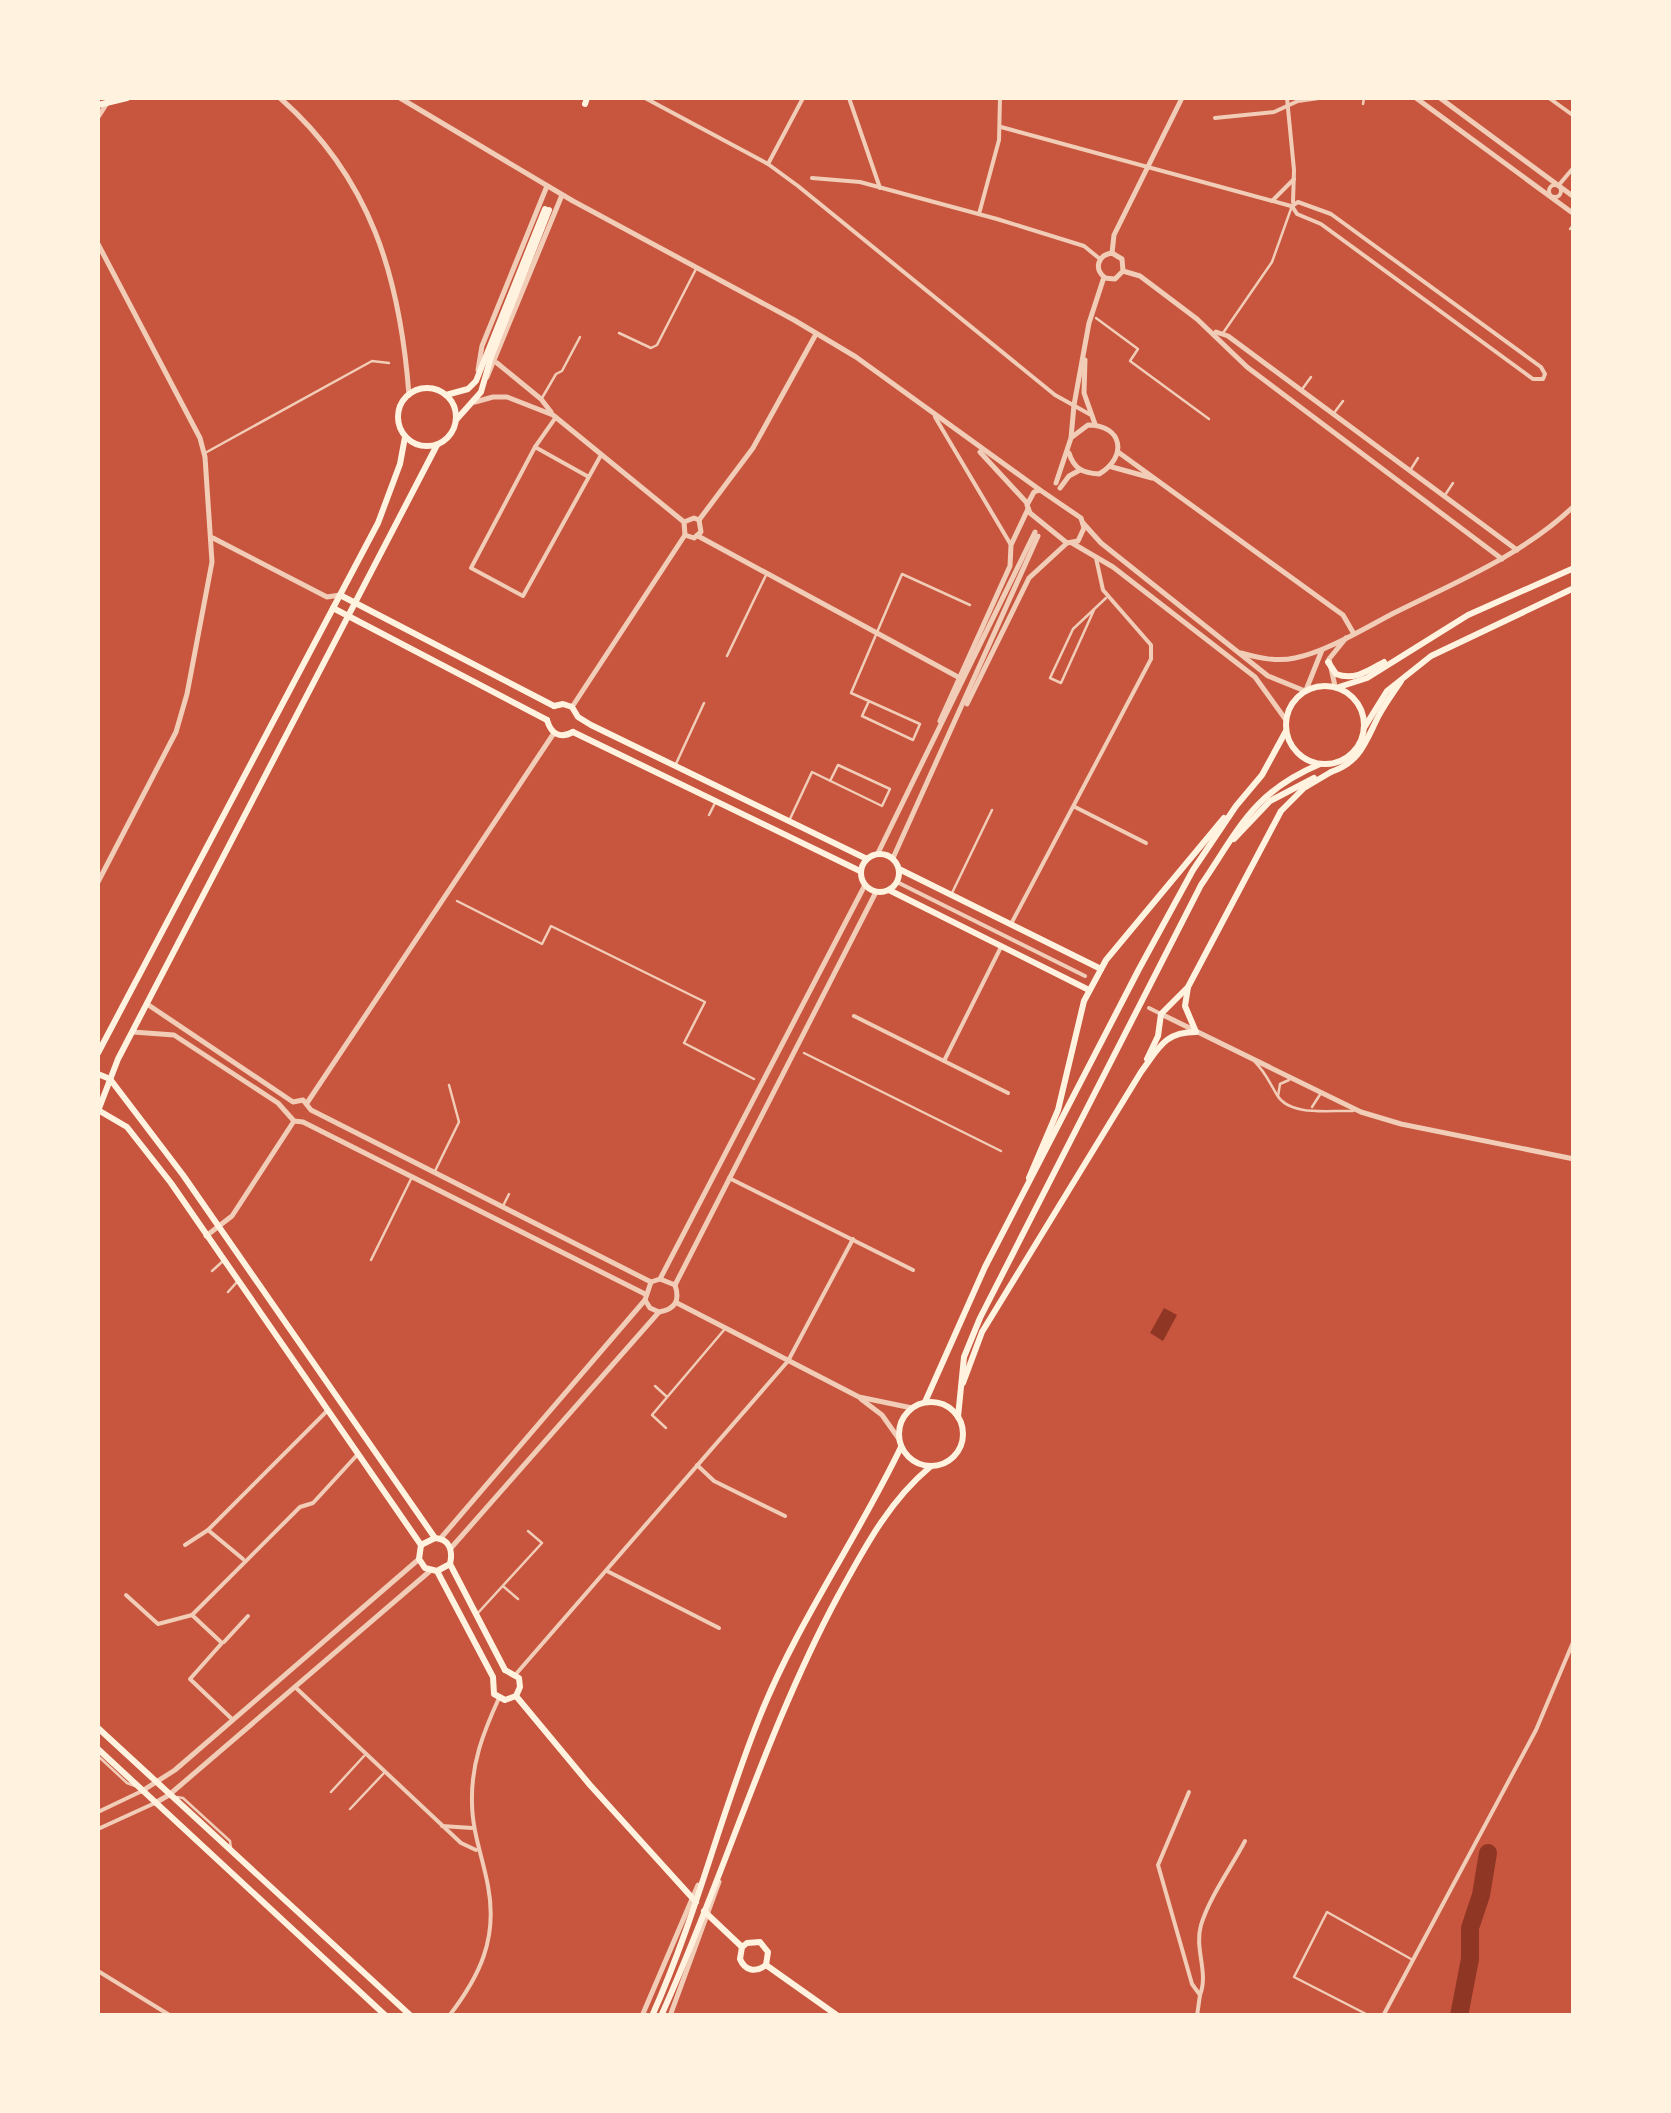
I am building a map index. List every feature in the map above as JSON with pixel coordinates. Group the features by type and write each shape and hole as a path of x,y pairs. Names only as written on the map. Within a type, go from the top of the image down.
{"main road":[{"path":"98,105 126,98"},
{"path":"516,1696 499,1698 491,1689 493,1677 434,1571 419,1559 422,1546 127,1126 98,1111 147,1004 437,445 450,435 456,420 475,402 547,209"},
{"path":"446,395 480,382"},
{"path":"437,445 418,445 405,436 398,424 399,409 408,394 422,388 446,395 454,405 456,420"},
{"path":"98,1053 378,522 400,464 405,436"},
{"path":"1320,764 1296,752 1286,731 1292,702 1306,690 1362,680 1468,615 1574,568"},
{"path":"652,2016 722,1874 776,1723 809,1651 870,1537 904,1489 930,1467 949,1462 961,1446 958,1416 964,1357 1020,1235 1154,975 1240,824 1268,794 1293,775 1350,756 1387,692 1431,656 1574,588"},
{"path":"340,594 554,706 572,706 578,717 675,767 867,858"},
{"path":"332,608 546,720 554,733 560,736 573,732 860,871 865,885 876,892 889,890 1090,990"},
{"path":"1328,662 1336,674 1347,678 1399,657"},
{"path":"1142,1072 1158,1036 1161,1014 1188,987 1281,811 1304,788 1354,761 1401,681"},
{"path":"1337,687 1358,704 1364,728"},
{"path":"546,720 554,706"},
{"path":"573,732 578,717"},
{"path":"1028,1184 1058,1110 1084,1001 1101,969 1208,834 1262,775 1286,731"},
{"path":"1222,855 1270,801 1295,785 1331,772"},
{"path":"926,1402 1028,1184 1175,903 1236,806"},
{"path":"860,871 867,858 878,854 893,858 899,869 1101,969"},
{"path":"889,890 897,882 899,869"},
{"path":"959,1394 982,1332 1142,1072 1176,1032 1196,1032 1185,1006 1188,987"},
{"path":"98,1074 110,1079 183,1175 437,1538 451,1548 450,1564 476,1615 505,1670 516,1674 521,1682 516,1696"},
{"path":"661,2016 705,1868 760,1714 791,1645 900,1443 901,1422 912,1408 926,1402 944,1405 958,1416"},
{"path":"900,1443 912,1461 930,1467"},
{"path":"422,1546 437,1538"},
{"path":"434,1571 450,1564"},
{"path":"493,1677 505,1670"},
{"path":"516,1696 590,1784 742,1947"},
{"path":"98,1728 411,2016"},
{"path":"98,1753 386,2016"},
{"path":"754,1941 766,1946 766,1965 754,1971 747,1969 740,1959 742,1947 754,1941"},
{"path":"766,1965 838,2016"}],"street":[{"path":"280,98 320,139 362,200 379,239 396,289 408,394"},
{"path":"400,98 562,195 856,357 1048,493 1110,551 1268,676 1306,690 1323,647"},
{"path":"645,98 768,164 1056,395 1091,414"},
{"path":"768,164 803,98"},
{"path":"849,98 880,188"},
{"path":"978,214 1001,127 1000,98"},
{"path":"1112,254 1114,235 1182,98"},
{"path":"1222,334 1272,262 1292,206 1294,179 1287,98"},
{"path":"1215,118 1274,112 1319,98"},
{"path":"1363,104 1364,98"},
{"path":"1416,98 1574,214"},
{"path":"1440,98 1574,198"},
{"path":"1548,98 1574,116"},
{"path":"98,117 107,103"},
{"path":"1001,127 1272,202 1292,206 1301,202 1331,214 1544,370 1543,379 1533,380 1321,224 1296,214 1292,206"},
{"path":"1552,196 1550,188 1558,186 1574,167"},
{"path":"812,178 860,182 978,214 1084,246 1100,259"},
{"path":"1272,202 1294,179"},
{"path":"480,382 482,346 547,186"},
{"path":"480,382 496,362 562,195"},
{"path":"1570,229 1574,224"},
{"path":"98,244 188,413 204,454 213,538 203,613 176,732 98,882"},
{"path":"1100,259 1112,254 1122,259 1123,271 1115,279 1104,277"},
{"path":"1080,470 1058,486 1071,438 1089,323 1104,277 1098,266 1100,259"},
{"path":"619,332 651,348 657,345 697,267"},
{"path":"1123,271 1140,276 1213,332 1234,356 1502,559"},
{"path":"1431,305 1440,293"},
{"path":"1443,314 1451,301"},
{"path":"1096,318 1138,350 1130,360 1209,419"},
{"path":"1213,332 1222,334 1301,390 1517,550"},
{"path":"698,520 753,448 816,334"},
{"path":"541,399 556,374 562,372 580,338"},
{"path":"1085,348 1084,394 1094,424"},
{"path":"204,454 372,361 390,364"},
{"path":"496,362 541,399 554,416 684,522 686,535 572,706"},
{"path":"1301,390 1311,377"},
{"path":"475,402 493,396 507,397 554,416"},
{"path":"1333,414 1343,401"},
{"path":"933,413 1010,544"},
{"path":"554,416 471,568 523,596 602,455"},
{"path":"1334,431 1342,421"},
{"path":"1071,438 1082,427 1094,424 1112,433 1118,452 1344,615 1354,634"},
{"path":"1344,439 1350,427"},
{"path":"971,442 1028,506 1070,543 1108,564 1255,677 1286,720"},
{"path":"535,447 587,476"},
{"path":"1068,450 1072,463 1080,470 1099,474 1112,467 1118,452"},
{"path":"1410,470 1418,458"},
{"path":"1112,467 1163,482"},
{"path":"1444,496 1453,484"},
{"path":"936,734 1010,566 1010,544 1034,492 1040,490"},
{"path":"1241,653 1291,660 1346,638 1502,559 1574,506"},
{"path":"684,522 698,520 702,528 698,536"},
{"path":"962,710 972,698 1030,578 1081,538 1084,523"},
{"path":"878,854 1037,534 893,858"},
{"path":"686,535 698,536 768,572 958,677"},
{"path":"213,538 327,597 332,608"},
{"path":"1011,924 1150,659 1151,645 1107,597 1095,555"},
{"path":"1100,579 1108,564"},
{"path":"727,656 768,572"},
{"path":"869,701 862,716 913,740 920,724 869,701 851,693 902,574 970,605"},
{"path":"327,597 340,594"},
{"path":"1094,610 1061,683 1050,678 1073,628 1107,597"},
{"path":"1337,687 1328,662 1330,653 1346,638"},
{"path":"675,767 704,703"},
{"path":"303,1122 310,1117 309,1106 554,733"},
{"path":"789,822 812,772 830,781 882,806 890,789 838,765 830,781"},
{"path":"709,815 715,801"},
{"path":"1074,806 1146,843"},
{"path":"951,894 992,810"},
{"path":"897,882 1085,976"},
{"path":"660,1279 865,885"},
{"path":"674,1285 876,892"},
{"path":"458,901 542,944 551,926 705,1002 684,1042 754,1078"},
{"path":"944,1061 1001,947"},
{"path":"133,1032 174,1035 278,1103 294,1121 303,1122 645,1297 650,1308 660,1312 676,1304 674,1285 660,1279 651,1282 309,1106 294,1102 147,1004"},
{"path":"1149,1008 1361,1112 1401,1124 1574,1159"},
{"path":"854,1016 1008,1093"},
{"path":"804,1052 1001,1151"},
{"path":"1250,1058 1268,1074 1278,1098 1294,1108 1361,1112"},
{"path":"1278,1098 1280,1084 1292,1079"},
{"path":"435,1172 460,1122 449,1084"},
{"path":"1311,1108 1321,1093"},
{"path":"288,1113 294,1102"},
{"path":"206,1236 232,1216 294,1121"},
{"path":"371,1260 412,1177"},
{"path":"729,1178 913,1270"},
{"path":"503,1207 509,1194"},
{"path":"516,1674 788,1361 852,1239"},
{"path":"212,1271 224,1260"},
{"path":"228,1292 238,1282"},
{"path":"437,1538 645,1297 651,1282"},
{"path":"676,1304 859,1397 882,1414 900,1443"},
{"path":"451,1548 660,1312"},
{"path":"666,1428 652,1414 725,1328"},
{"path":"654,1386 667,1397"},
{"path":"859,1397 912,1408"},
{"path":"185,1546 208,1530 328,1410"},
{"path":"126,1595 158,1624 192,1615 244,1560 300,1507 313,1502 358,1454"},
{"path":"698,1465 714,1481 785,1516"},
{"path":"208,1530 244,1560"},
{"path":"476,1615 542,1543 528,1531"},
{"path":"98,1812 176,1770 419,1559"},
{"path":"607,1570 719,1628"},
{"path":"98,1829 169,1795 434,1571"},
{"path":"503,1586 518,1599"},
{"path":"192,1615 222,1643"},
{"path":"233,1720 190,1678 248,1616"},
{"path":"1383,2016 1528,1744 1574,1640"},
{"path":"294,1687 461,1844 479,1851"},
{"path":"449,2016 474,1984 486,1950 491,1916 474,1828 472,1776 476,1754 499,1698"},
{"path":"331,1792 364,1756"},
{"path":"350,1809 384,1774"},
{"path":"180,1786 184,1798 230,1842 231,1850"},
{"path":"1189,1792 1158,1864 1192,1984 1200,1995"},
{"path":"169,1795 184,1798"},
{"path":"442,1826 474,1828"},
{"path":"1197,2016 1205,1983 1198,1941 1202,1924 1244,1841"},
{"path":"1369,2015 1294,1976 1327,1912 1412,1960"},
{"path":"642,2016 679,1965"},
{"path":"670,2016 679,1965"},
{"path":"98,1970 170,2016"}],"shaded area":[{"path":"1164,1308 1177,1315 1163,1341 1150,1333"}],"waterway":[{"path":"1459,2016 1470,1959 1470,1928 1488,1853"}]}
